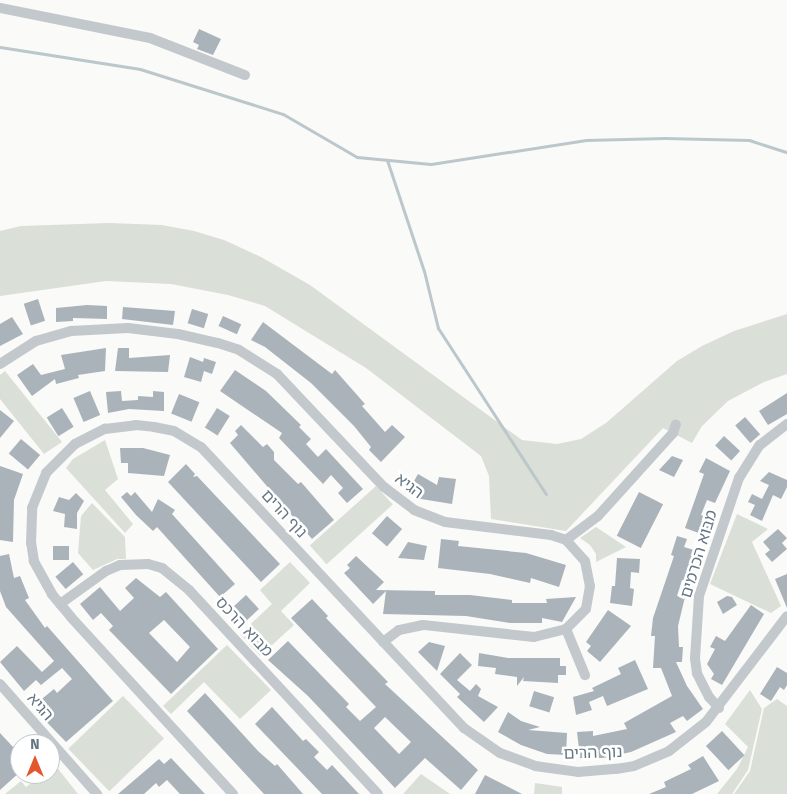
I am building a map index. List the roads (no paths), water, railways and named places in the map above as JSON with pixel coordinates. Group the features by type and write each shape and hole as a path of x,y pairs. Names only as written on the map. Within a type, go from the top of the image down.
{"street":[{"path":"0,8 150,38 245,75"},
{"name":"הגיא","path":"0,364 36,342 71,331 128,328 178,334 218,343 239,350 278,374 384,487 414,510 445,522 535,532 566,540"},
{"path":"384,642 399,630 423,626 534,637 566,629 586,609 590,586 585,561 566,540 598,516 673,433 676,424"},
{"name":"מבוא הכרמים","path":"719,708 697,673 695,658 700,596 739,478 760,445 787,424"},
{"name":"נוף הרים","path":"233,794 60,604 34,561 31,529 37,494 46,473 76,444 105,430 136,425 174,431 201,447 449,713 482,743 517,760 556,770 598,771 634,766 687,739 719,708 787,616"},
{"name":"מבוא הרכס","path":"60,604 106,571 120,565 148,564 162,568 188,590 378,794"},
{"path":"566,629 585,675"},
{"name":"הגיא","path":"0,684 97,794"}],"waterway":[{"path":"0,47 140,69 283,114 357,157 431,164 586,140 665,138 749,140 787,152"},
{"path":"387,160 424,271 438,328 546,494"}]}
